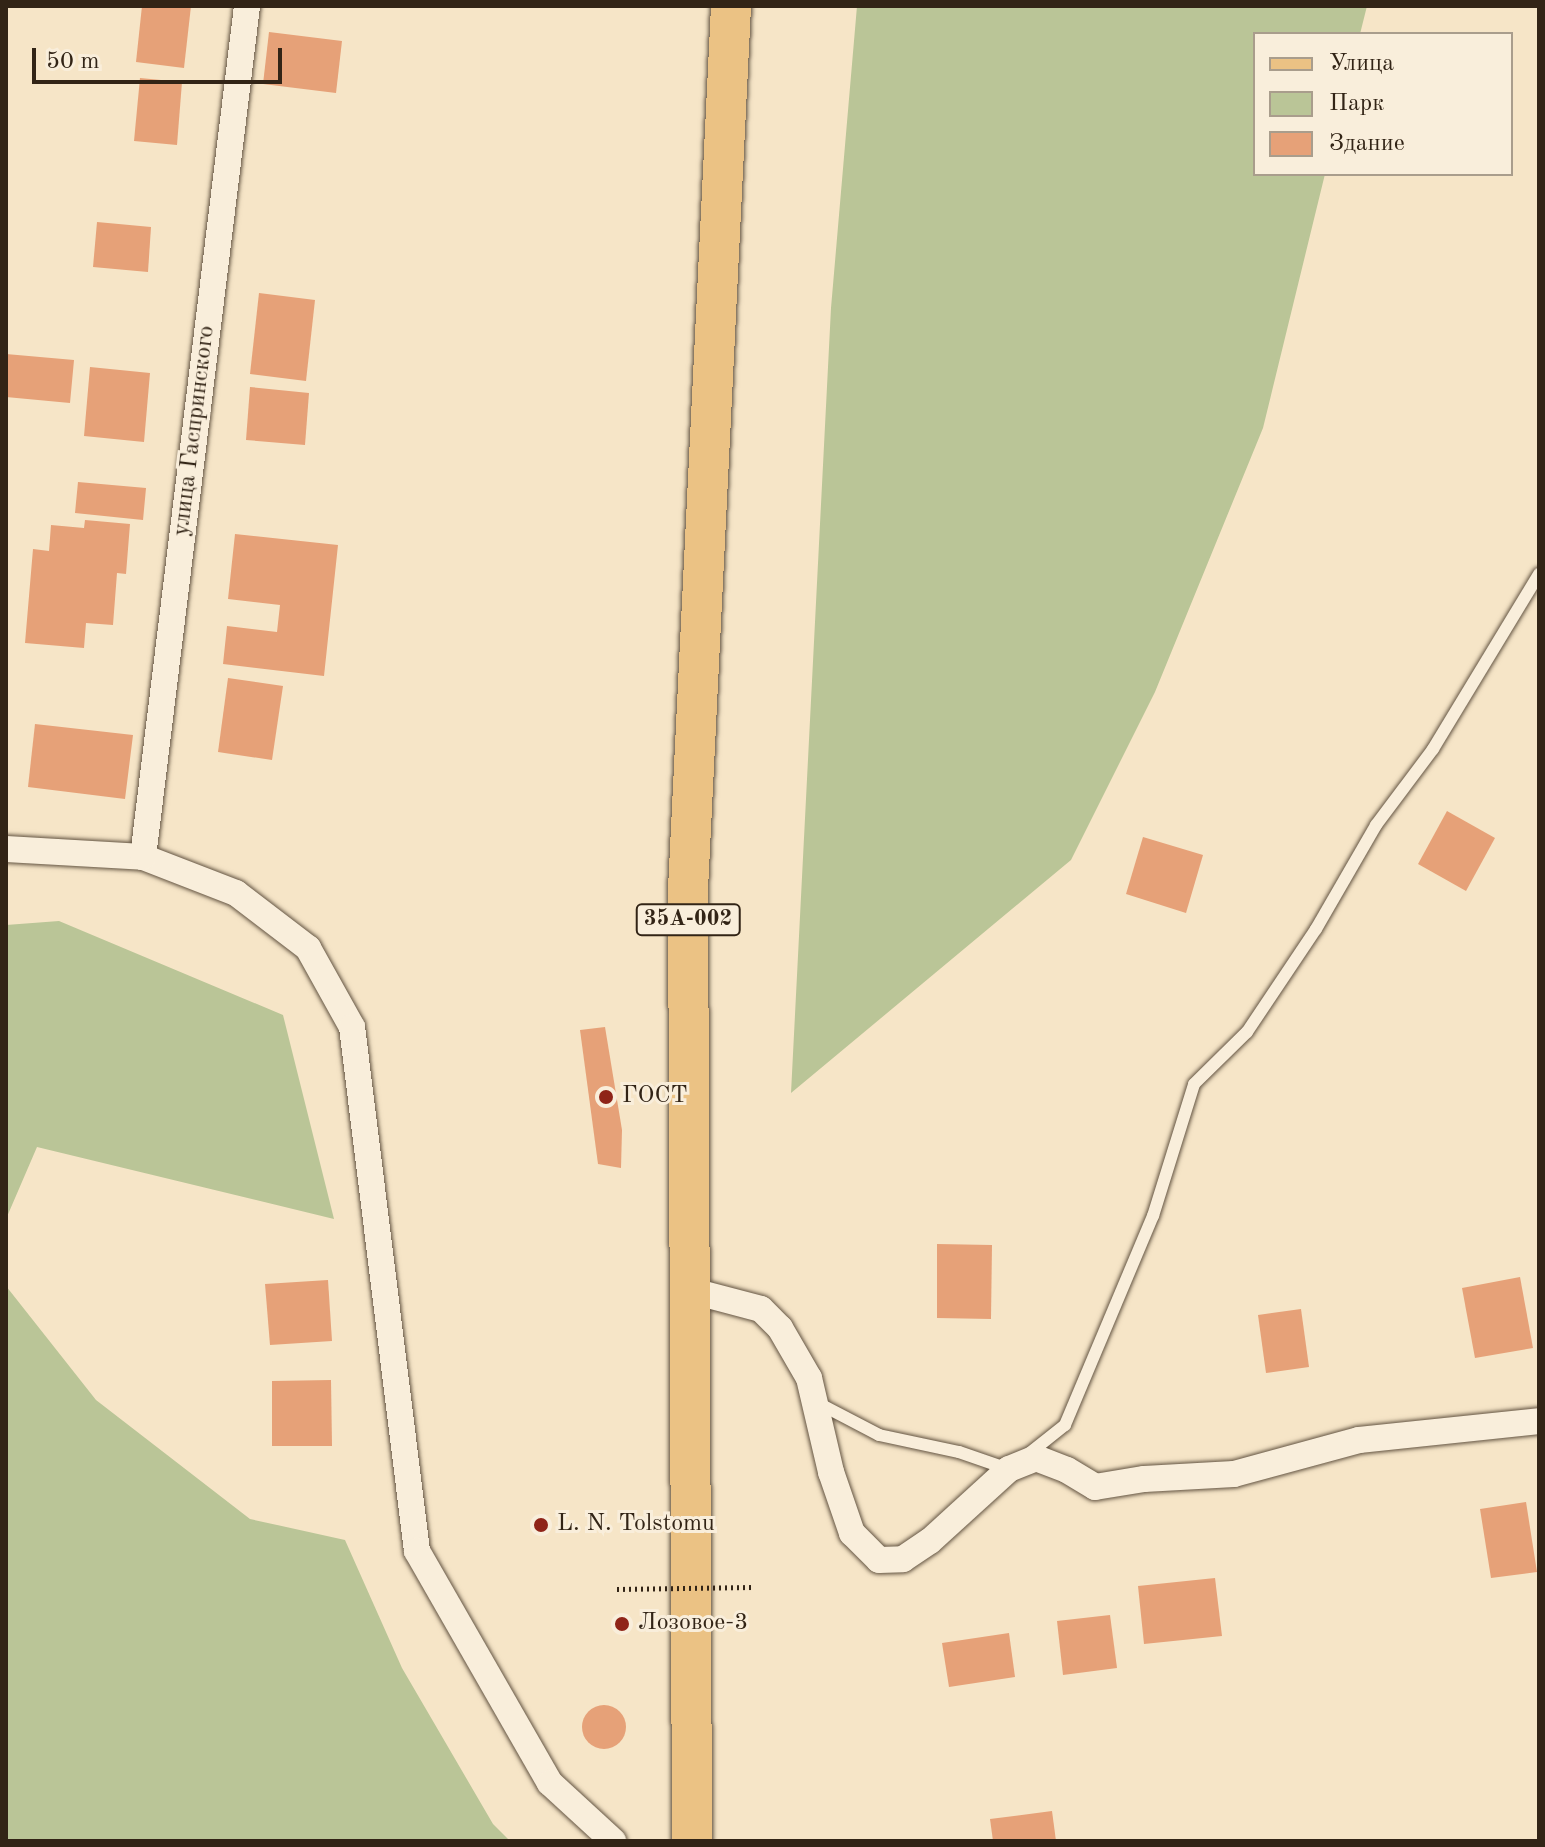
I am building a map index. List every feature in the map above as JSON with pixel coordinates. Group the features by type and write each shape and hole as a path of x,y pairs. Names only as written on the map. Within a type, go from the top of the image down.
{"main road":[{"name":"35А-002","path":"693,1839 688,889 731,6"}],"street":[{"name":"улица Гаспринского","path":"143,857 247,6"},
{"path":"6,849 55,849 143,857 236,893 308,948 352,1027 417,1551 550,1783 613,1841"},
{"path":"689,1290 761,1309 780,1328 809,1378 831,1472 852,1533 879,1560 903,1559 930,1541 1009,1469 1036,1458 1067,1470 1095,1487 1144,1479 1234,1474 1359,1440 1539,1421"}],"lane":[{"path":"816,1402 879,1435 959,1452 1009,1469 1065,1425 1153,1216 1194,1084 1255,1019 1316,929 1376,825 1433,749 1539,574"}],"path":[{"path":"617,1589 753,1587"}],"green space":[{"path":"857,6 1367,6 1360,32 1253,32 1253,176 1325,176 1263,428 1155,692 1071,860 791,1093 831,308"},
{"path":"59,921 283,1015 334,1219 37,1147 6,1219 6,925"},
{"path":"6,1286 96,1400 250,1519 345,1540 402,1668 493,1824 510,1841 6,1841"}],"building":[{"path":"142,6 191,6 184,68 136,62"},
{"path":"269,32 342,41 336,93 263,84"},
{"path":"140,78 182,82 177,145 134,141"},
{"path":"97,222 151,227 148,272 93,267"},
{"path":"259,293 315,300 306,381 250,374"},
{"path":"6,354 74,360 70,403 6,397"},
{"path":"90,367 150,373 144,442 84,436"},
{"path":"250,387 309,393 305,445 246,440"},
{"path":"78,482 146,488 143,520 75,513"},
{"path":"85,520 130,524 126,574 117,573 113,625 86,623 84,648 25,643 33,549 49,551 51,525 84,528"},
{"path":"235,534 338,545 324,676 223,664 227,626 277,632 280,605 228,599"},
{"path":"228,678 283,686 272,760 218,752"},
{"path":"35,724 133,735 125,799 28,787"},
{"path":"1447,811 1495,838 1466,891 1418,864"},
{"path":"1143,837 1203,855 1186,913 1126,894"},
{"path":"605,1027 622,1130 621,1168 598,1164 580,1030"},
{"path":"937,1244 992,1245 991,1319 937,1318"},
{"path":"1520,1277 1533,1348 1475,1358 1462,1288"},
{"path":"328,1280 332,1341 270,1345 265,1284"},
{"path":"1301,1309 1309,1367 1266,1373 1258,1315"},
{"path":"331,1380 332,1446 272,1446 272,1381"},
{"path":"1526,1502 1537,1572 1491,1578 1480,1509"},
{"path":"1215,1578 1222,1636 1144,1644 1138,1586"},
{"path":"1110,1615 1117,1668 1063,1675 1057,1621"},
{"path":"1009,1633 1015,1677 949,1687 942,1643"},
{"path":"604,1705 619,1712 626,1727 619,1742 604,1749 589,1742 582,1727 589,1712"},
{"path":"1052,1811 1056,1841 993,1841 990,1819"}],"place":[{"name":"ГОСТ","path":"606,1097"},
{"name":"L. N. Tolstomu","path":"541,1525"},
{"name":"Лозовое-3","path":"622,1624"}]}
